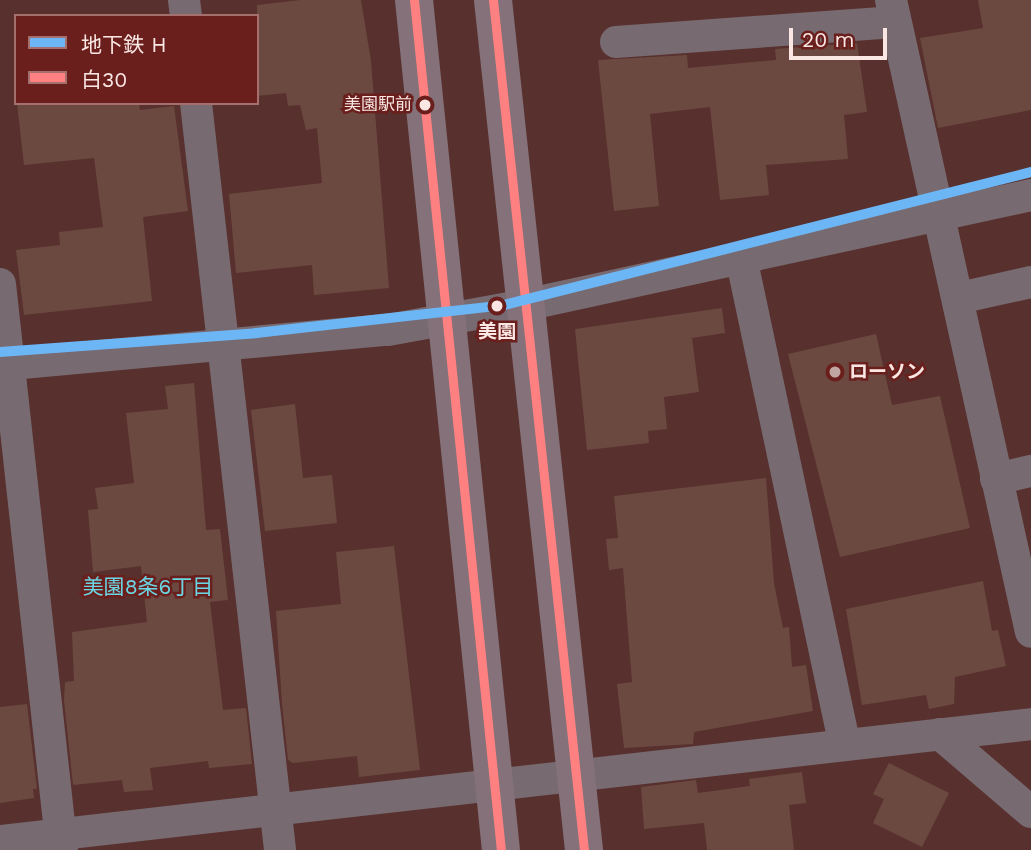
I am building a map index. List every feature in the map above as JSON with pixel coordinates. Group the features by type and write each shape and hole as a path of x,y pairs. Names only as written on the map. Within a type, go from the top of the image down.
{"main road":[{"path":"414,0 501,850"},
{"path":"493,0 584,850"}],"street":[{"path":"616,42 893,11 935,214 959,298 1031,632"},
{"path":"196,105 280,850"},
{"path":"5,365 388,330 525,305 1031,195"},
{"path":"741,257 845,745"},
{"path":"959,298 1031,282"},
{"path":"0,284 5,365 61,842"},
{"path":"996,479 1031,471"},
{"path":"0,841 61,842 275,810 494,783 576,779 1031,724"},
{"path":"940,734 1031,812"}],"building":[{"path":"300,0 361,0 371,61 389,288 314,295 312,265 236,273 229,194 322,183 317,128 306,130 300,105 288,106 286,93 259,96 257,5"},
{"path":"978,0 1031,0 1031,110 938,128 920,38 983,28"},
{"path":"857,43 867,112 844,115 848,159 766,165 769,195 720,200 710,107 650,114 659,206 614,211 598,60 687,55 688,68 776,60 775,49"},
{"path":"17,105 139,105 140,110 174,106 188,211 143,217 152,301 24,315 16,250 60,245 59,232 103,227 94,158 24,165"},
{"path":"722,308 725,333 692,338 699,392 664,397 667,429 648,431 649,443 587,450 575,329"},
{"path":"876,334 892,405 940,396 970,528 840,557 788,354"},
{"path":"194,383 206,530 220,529 228,600 210,602 223,710 246,708 252,764 209,768 208,761 150,768 153,790 124,792 122,780 73,785 64,700 65,682 74,681 72,632 147,622 141,566 93,572 88,510 98,509 95,488 134,483 126,413 168,409 165,386"},
{"path":"295,404 303,478 332,475 337,523 265,531 251,410"},
{"path":"766,478 774,583 783,628 789,627 792,667 806,665 813,711 694,732 693,744 624,748 617,684 632,682 623,568 609,570 606,539 618,538 614,496"},
{"path":"394,546 420,770 359,777 357,756 293,763 288,760 276,611 341,604 336,552"},
{"path":"983,581 992,631 998,630 1006,666 955,677 954,704 929,709 926,695 862,705 846,609"},
{"path":"27,704 37,789 33,789 34,798 0,803 0,707"},
{"path":"889,763 949,793 922,847 873,823 884,799 873,794"},
{"path":"802,772 806,803 789,805 794,850 707,850 704,823 644,829 641,787 696,780 698,793 750,786 749,779"}],"metro line":[{"name":"H","path":"0,352 256,333 504,305 1031,172"}],"transit line":[{"name":"白30","path":"414,0 501,850"},
{"name":"白30","path":"493,0 584,850"}],"place":[{"name":"美園駅前","path":"425,105"},
{"name":"美園","path":"497,306"},
{"name":"ローソン","path":"835,372"}],"district":[{"name":"美園8条6丁目","path":"148,587"}]}
